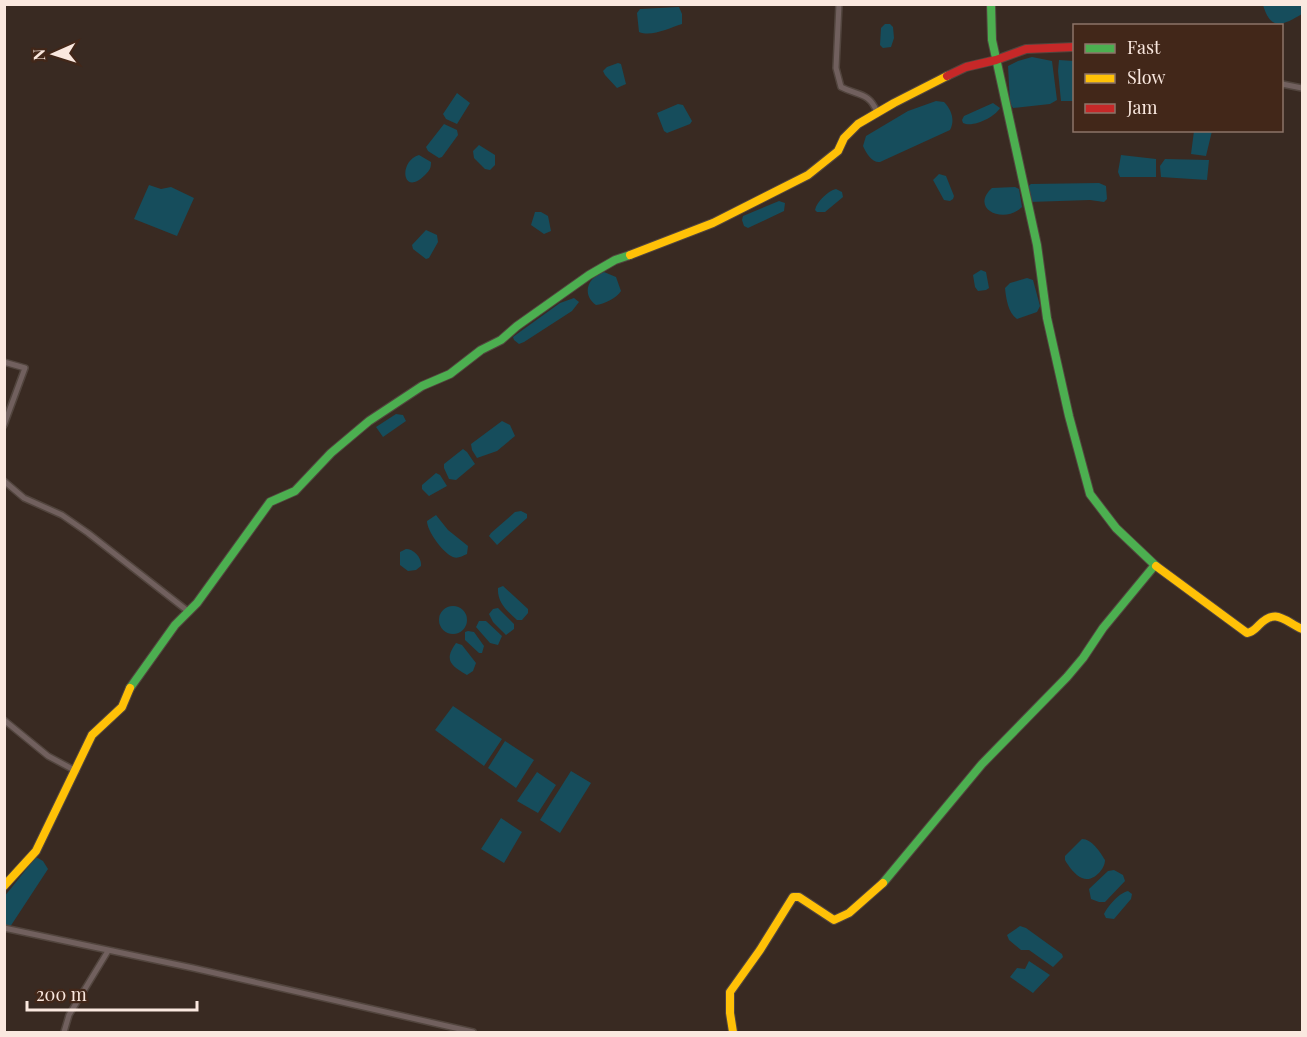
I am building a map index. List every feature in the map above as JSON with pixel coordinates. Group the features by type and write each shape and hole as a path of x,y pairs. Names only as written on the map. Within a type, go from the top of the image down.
{"street":[{"path":"839,4 836,68 841,87 867,96 877,112"},
{"path":"991,4 992,39 1037,245 1047,318 1069,416 1090,494 1116,528 1155,565 1247,633 1252,633 1268,616 1274,615 1302,629"},
{"path":"4,886 36,851 92,735 122,706 129,688 140,672 238,548 270,502 294,491 332,453 369,421 422,386 450,374 590,275 615,260 713,223 808,175 838,151 843,138 858,124 877,112 966,67 996,60 1026,49 1073,47"},
{"path":"1283,84 1302,88"},
{"path":"4,362 25,368 4,425"},
{"path":"4,481 24,498 62,514 189,612"},
{"path":"733,1032 730,992 793,897 799,897 834,920 854,909 893,872 970,777 1036,711 1080,662 1101,630 1155,565"},
{"path":"4,720 48,756 76,771"},
{"path":"4,928 193,968 473,1032"},
{"path":"64,1032 69,1015 108,951"},
{"path":"439,1032 441,1024"}],"water":[{"path":"1263,5 1302,5 1302,14 1278,24 1266,14"},
{"path":"679,7 682,24 655,33 639,32 637,13 640,9"},
{"path":"885,24 893,27 894,38 891,47 883,48 880,45 881,28"},
{"path":"1032,57 1052,61 1057,100 1050,104 1013,108 1010,103 1008,66"},
{"path":"1059,60 1073,61 1073,101 1061,101"},
{"path":"618,63 621,64 626,84 617,88 603,71"},
{"path":"457,93 470,103 457,124 446,119 443,114"},
{"path":"936,101 944,102 951,112 950,130 880,162 874,161 866,152 863,146 866,136 908,111"},
{"path":"993,103 1000,108 994,115 978,123 963,123 964,116"},
{"path":"678,104 683,105 692,121 690,124 667,133 657,113"},
{"path":"444,124 457,130 458,135 439,158 426,147"},
{"path":"1194,132 1212,132 1206,156 1191,154"},
{"path":"479,145 495,155 495,165 490,170 485,169 474,158 473,151"},
{"path":"419,155 431,162 430,167 425,175 411,182 407,180 406,170 412,159"},
{"path":"1121,155 1156,159 1156,177 1120,177 1118,172"},
{"path":"1165,159 1209,160 1207,180 1161,177 1160,166"},
{"path":"939,174 946,176 954,196 950,201 944,200 933,180"},
{"path":"1099,183 1106,186 1107,199 1104,202 1090,200 1029,202 1028,186 1031,184"},
{"path":"149,185 161,189 171,187 194,198 177,236 134,219"},
{"path":"1015,187 1019,189 1022,207 1006,215 992,212 987,208 984,202 992,188"},
{"path":"836,189 842,192 843,197 825,212 817,212 815,210 820,200"},
{"path":"779,201 785,203 784,211 748,228 744,226 743,216"},
{"path":"535,212 548,216 551,231 544,234 531,225"},
{"path":"426,230 437,235 438,242 429,258 426,259 413,249 412,245"},
{"path":"981,270 986,272 989,288 978,291 973,275"},
{"path":"604,272 616,277 621,291 610,300 596,305 591,301 588,286 598,274"},
{"path":"1027,278 1033,280 1040,306 1037,312 1017,319 1010,309 1005,288 1010,283"},
{"path":"574,298 579,302 572,311 524,342 519,344 514,340 513,337 560,303"},
{"path":"396,414 403,415 406,421 383,437 376,427"},
{"path":"502,421 510,425 515,436 497,451 477,458 471,444"},
{"path":"463,449 475,464 456,480 449,479 444,464"},
{"path":"436,473 447,486 429,496 422,489 422,485"},
{"path":"521,511 527,514 527,518 497,545 489,536 491,533 515,512"},
{"path":"436,515 448,530 468,546 467,554 455,558 440,546 427,521"},
{"path":"406,549 415,552 419,557 421,566 416,570 408,571 400,565 400,552"},
{"path":"503,586 528,609 528,613 522,620 517,620 501,602 498,588"},
{"path":"453,606 463,610 467,620 463,630 453,634 443,630 439,620 443,610"},
{"path":"498,608 514,624 514,629 506,635 493,622 489,614 493,609"},
{"path":"479,621 486,621 502,636 498,645 490,643 476,627"},
{"path":"465,632 474,632 484,646 482,653 479,653 465,640"},
{"path":"456,643 462,645 476,663 473,671 467,675 451,662 450,654"},
{"path":"453,706 502,739 484,766 435,730"},
{"path":"505,741 534,760 516,788 488,768"},
{"path":"571,771 591,783 560,833 540,820"},
{"path":"537,772 556,785 538,813 517,801"},
{"path":"501,818 522,832 504,863 481,849"},
{"path":"1082,839 1092,844 1105,860 1100,871 1090,879 1077,875 1065,860 1065,856"},
{"path":"36,857 43,861 48,869 10,927 5,926 4,897"},
{"path":"1114,870 1123,875 1125,881 1105,902 1091,899 1089,889 1108,871"},
{"path":"1128,891 1132,894 1131,899 1114,919 1106,918 1104,914 1111,904 1121,894"},
{"path":"1020,926 1026,928 1063,957 1053,967 1029,950 1021,950 1009,940 1007,935"},
{"path":"1029,961 1050,975 1033,993 1010,977 1017,968 1025,969"}],"traffic: fast":[{"path":"991,4 992,40 1037,245 1047,318 1069,416 1090,494 1116,528 1156,566"},
{"path":"130,688 175,625 197,603 270,502 295,491 331,453 369,421 422,386 450,374 481,350 501,340 589,275 615,260 630,255"},
{"path":"883,883 982,764 1067,677 1103,628 1155,565"}],"traffic: slow":[{"path":"630,255 713,223 808,175 838,151 844,138 858,124 947,76"},
{"path":"1156,566 1247,633 1275,616 1302,629"},
{"path":"4,886 36,851 92,735 122,707 130,688"},
{"path":"733,1032 730,992 793,897 799,897 834,920 849,913 883,883"}],"traffic: jam":[{"path":"947,76 966,67 996,60 1026,49 1073,47"}]}
